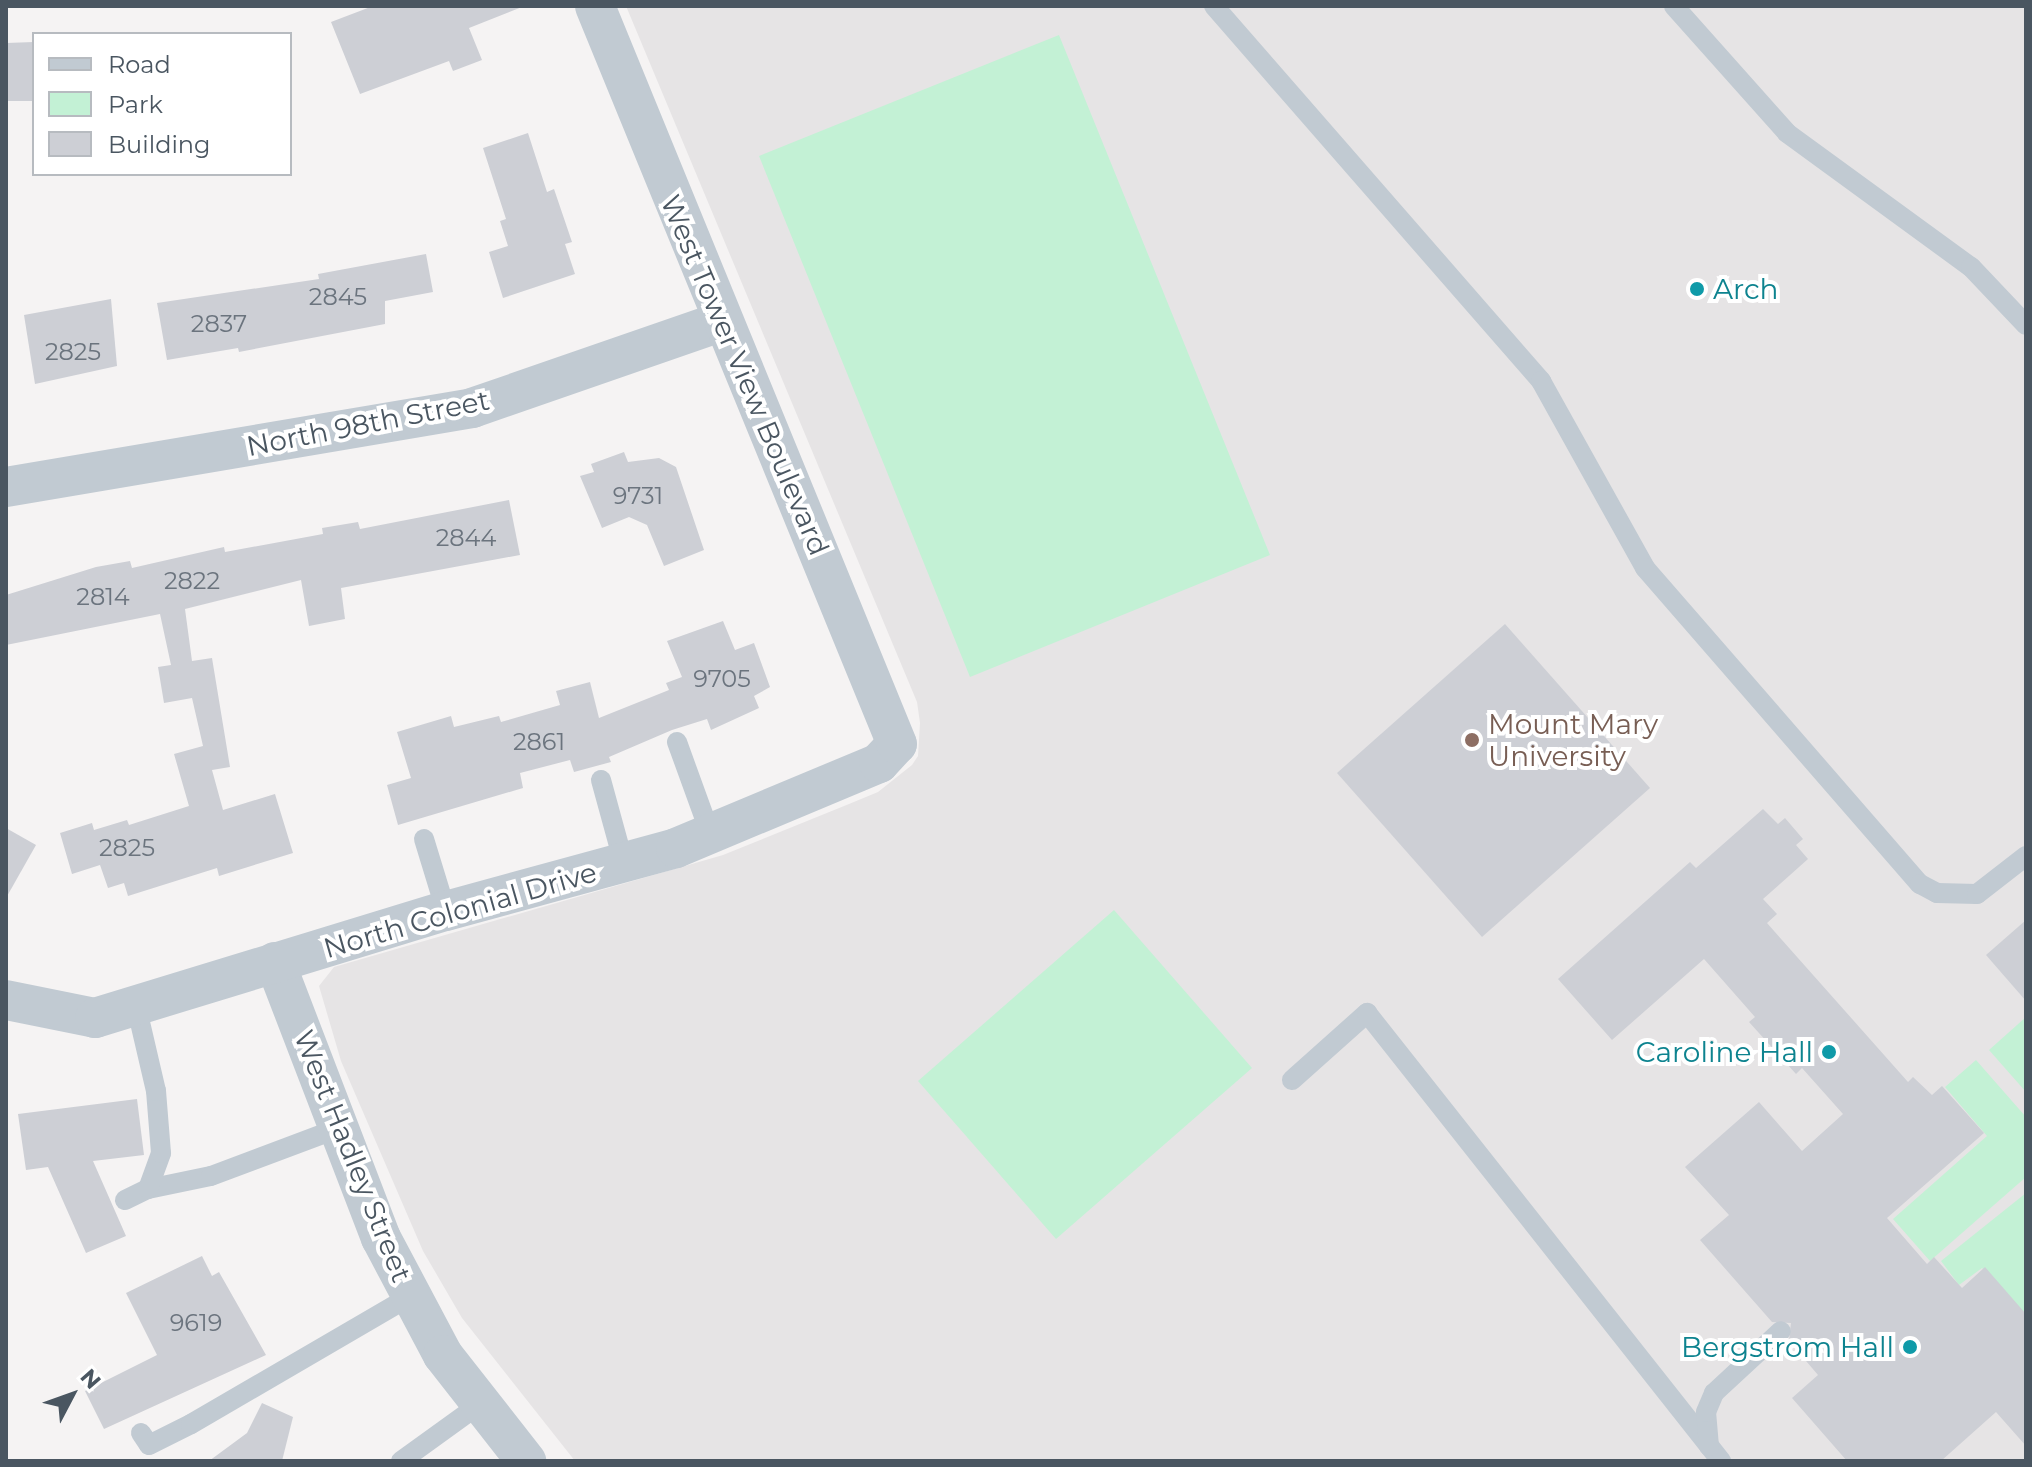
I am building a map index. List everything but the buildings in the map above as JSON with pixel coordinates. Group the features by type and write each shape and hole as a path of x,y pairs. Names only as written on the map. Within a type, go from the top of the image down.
{"street":[{"name":"West Tower View Boulevard","path":"595,6 721,322 897,744"},
{"name":"North 98th Street","path":"6,487 472,408 721,322"},
{"name":"North Colonial Drive","path":"6,1000 95,1018 446,911 624,864 710,833 879,763 897,744"},
{"name":"West Hadley Street","path":"275,962 381,1238 443,1355 517,1458"}],"lane":[{"path":"1214,6 1513,346 1573,434 1645,568 1920,884 1947,895 1977,894 2026,856"},
{"path":"1674,6 1787,133 1971,267 2026,325"},
{"path":"677,742 710,833"},
{"path":"601,780 624,864"},
{"path":"424,839 446,911"},
{"path":"136,1005 156,1091 161,1153 148,1189"},
{"path":"1292,1080 1367,1013 1715,1453"},
{"path":"125,1200 148,1189 211,1176 339,1128"},
{"path":"141,1433 149,1445 191,1424 411,1296"},
{"path":"1715,1453 1706,1412 1714,1393 1781,1331"},
{"path":"401,1461 480,1404"}],"shaded area":[{"name":"Mount Mary University","path":"626,6 2026,6 2026,1461 575,1461 462,1318 423,1251 341,1061 319,986 334,967 723,855 878,792 912,765 918,756 920,723 917,702"}],"green space":[{"path":"1059,35 1270,555 970,677 759,156"},
{"path":"1114,910 1252,1068 1056,1239 918,1081"},
{"path":"2026,1017 2026,1092 1989,1050"},
{"path":"1976,1060 2026,1117 2026,1177 1930,1261 1893,1219 1987,1136 1945,1087"},
{"path":"2026,1193 2026,1317 1982,1268 1959,1285 1941,1261"}],"place":[{"name":"Arch","path":"1697,289"},
{"name":"Mount Mary University","path":"1472,740"},
{"name":"Caroline Hall","path":"1829,1052"},
{"name":"Bergstrom Hall","path":"1910,1347"}]}
